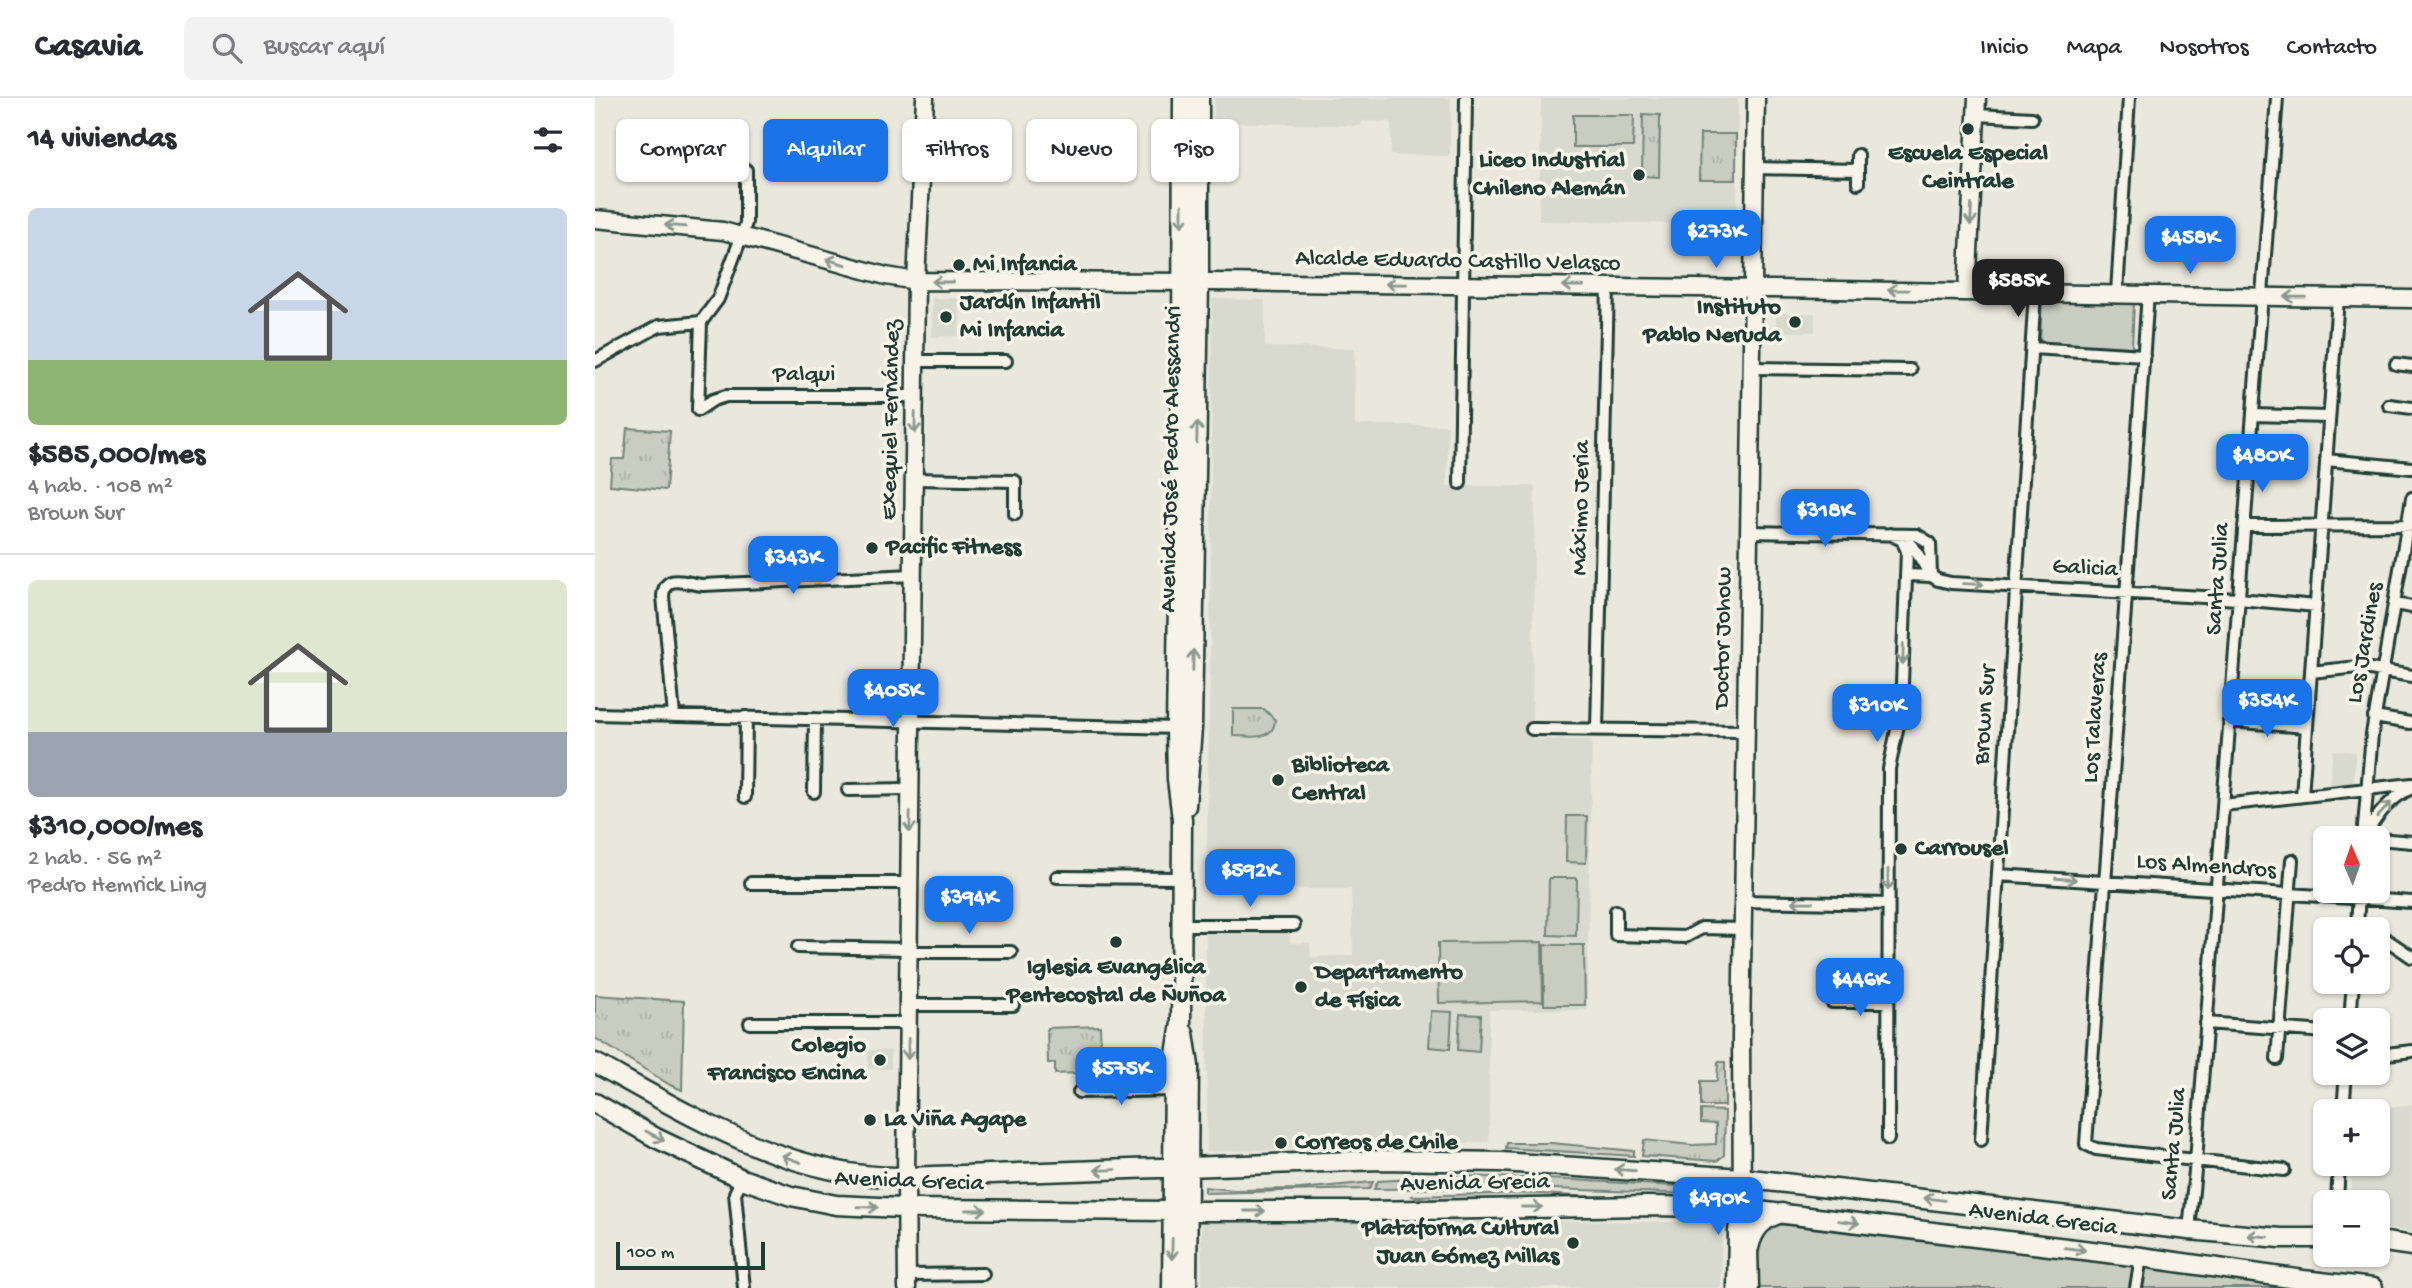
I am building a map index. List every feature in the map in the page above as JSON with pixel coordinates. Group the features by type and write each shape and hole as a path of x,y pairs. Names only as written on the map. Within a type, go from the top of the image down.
{"main road":[{"name":"Avenida José Pedro Alessandri","path":"1183,98 1191,282"},
{"name":"Avenida José Pedro Alessandri","path":"1187,1288 1180,1211 1174,1067 1181,1023 1182,819 1177,779 1184,728 1191,282 1199,98"},
{"name":"Avenida José Pedro Alessandri","path":"1180,1168 1189,1066 1181,1023"},
{"name":"Avenida Grecia","path":"595,1063 667,1102 787,1158 840,1172 868,1176 1452,1160 1742,1178 2189,1230 2313,1238"},
{"name":"Avenida Grecia","path":"595,1103 656,1138 742,1180 790,1196 836,1205 1180,1211 1646,1206 1742,1209 2373,1288"},
{"name":"Avenida José Pedro Alessandri","path":"1172,1288 1180,1211"},
{"path":"1749,1248 1759,1225 1767,1218 1781,1213"},
{"path":"2390,1243 2412,1246"}],"street":[{"name":"Exequiel Fernández","path":"907,1282 916,281 925,98"},
{"path":"1169,98 1183,98"},
{"path":"1460,483 1466,98"},
{"name":"Doctor Johow","path":"1742,1209 1742,929 1756,98"},
{"path":"1967,291 1977,98"},
{"path":"2117,293 2129,98"},
{"name":"Santa Julia","path":"2189,1230 2277,98"},
{"path":"1977,115 2032,118"},
{"path":"1858,183 1859,155"},
{"path":"1755,168 1859,170"},
{"path":"595,361 659,326 702,322 718,299 746,223 746,182"},
{"name":"Alcalde Eduardo Castillo Velasco","path":"595,219 704,228 742,235 885,276 916,281 1753,288 2412,299"},
{"name":"Máximo Jeria","path":"1597,729 1608,287"},
{"name":"Brown Sur","path":"1981,1140 2035,292"},
{"name":"Los Talaveras","path":"2148,294 2086,1144 2095,1149 2196,1161"},
{"path":"2302,796 2338,298"},
{"name":"Palqui","path":"702,322 698,410 713,400 726,396 915,396"},
{"path":"2032,348 2144,355"},
{"path":"915,360 1006,361"},
{"path":"2396,364 2412,366"},
{"path":"1752,368 1910,370"},
{"path":"2389,405 2412,408"},
{"path":"2253,415 2329,417"},
{"path":"2326,460 2412,468"},
{"path":"914,479 1015,481 1015,514"},
{"name":"Los Jardines","path":"2365,826 2374,717 2412,498"},
{"path":"2244,526 2409,525"},
{"path":"1749,532 1917,535 1927,539 1931,547 1931,576"},
{"path":"1888,1139 1889,769 1901,710 1907,551 1902,540 1890,534"},
{"path":"674,716 663,596 667,583 676,580 703,585 913,575"},
{"name":"Galicia","path":"1906,575 1931,576 1951,583 2239,599 2316,606"},
{"path":"2394,604 2412,607"},
{"path":"2311,672 2352,667 2412,676"},
{"path":"595,715 1184,728"},
{"path":"2374,717 2410,723"},
{"path":"745,797 746,718"},
{"path":"814,792 815,719"},
{"path":"2229,721 2307,727"},
{"path":"1532,729 1746,731"},
{"path":"2223,804 2367,788 2412,786"},
{"path":"2373,826 2386,807 2412,786"},
{"path":"848,790 911,789"},
{"path":"2391,840 2412,842"},
{"path":"2277,1059 2292,860"},
{"name":"Los Almendros","path":"1998,875 2313,893"},
{"path":"1057,877 1181,878"},
{"path":"751,883 909,883"},
{"name":"Los Almendros","path":"2391,899 2412,902"},
{"path":"1743,901 1888,904"},
{"path":"1616,911 1616,935 1685,937 1702,928 1742,929"},
{"path":"1181,925 1294,925"},
{"path":"2390,942 2412,957"},
{"path":"798,947 1010,952"},
{"path":"1832,1002 1888,1002"},
{"path":"908,1004 1013,1005"},
{"path":"750,1023 908,1023"},
{"path":"2206,1023 2313,1031"},
{"path":"2390,1054 2412,1051"},
{"path":"1079,1092 1174,1090"},
{"path":"2196,1161 2284,1170"},
{"path":"742,1180 736,1192 744,1288"},
{"path":"1742,1209 1749,1248 1750,1288"},
{"path":"1736,1288 1737,1231 1742,1209"},
{"path":"2136,1288 2141,1257"},
{"path":"907,1282 983,1274"}],"shaded area":[{"path":"1214,98 1451,98 1450,156 1391,155 1391,122 1362,121 1361,126 1239,123 1239,119 1213,119"},
{"name":"Liceo Industrial Chileno Alemán","path":"1541,98 1738,98 1737,230 1681,229 1681,224 1539,221"},
{"name":"Jardín Infantil Mi Infancia","path":"932,298 959,298 960,336 932,337"},
{"path":"1212,299 1265,300 1265,347 1355,348 1355,425 1448,425 1447,486 1535,486 1532,739 1592,740 1587,1010 1489,1010 1489,1142 1207,1152 1206,929 1290,928 1290,943 1310,943 1311,957 1353,955 1351,889 1206,889"},
{"name":"Instituto Pablo Neruda","path":"1776,313 1815,313 1815,332 1776,332"},
{"path":"2333,750 2356,752 2353,784 2329,787"},
{"name":"Colegio Francisco Encina","path":"868,1050 891,1050 891,1069 868,1069"},
{"path":"2412,1104 2412,1232 2390,1229 2390,1190 2351,1190 2352,1176 2390,1176 2390,1107"},
{"path":"1201,1219 1714,1222 1722,1230 1721,1288 1202,1288"}],"green space":[{"path":"1643,114 1660,115 1659,177 1642,176"},
{"path":"1573,115 1634,115 1633,147 1573,147"},
{"path":"1700,134 1736,134 1736,180 1699,180"},
{"path":"2042,299 2134,303 2132,347 2040,343"},
{"path":"627,428 670,431 666,490 610,485 612,459 624,459"},
{"path":"1233,709 1264,709 1275,720 1274,727 1265,735 1233,736"},
{"path":"1567,816 1587,816 1586,863 1566,862"},
{"path":"1549,878 1577,878 1576,936 1548,935"},
{"path":"1542,942 1543,1001 1439,1003 1438,943"},
{"path":"1544,945 1584,945 1585,1005 1544,1005"},
{"path":"595,995 684,1001 682,1090 595,1038"},
{"path":"1431,1011 1452,1012 1450,1049 1429,1047"},
{"path":"1460,1014 1481,1015 1479,1052 1458,1050"},
{"path":"1100,1026 1102,1072 1055,1074 1055,1063 1048,1063 1047,1028"},
{"path":"1718,1062 1725,1062 1725,1106 1701,1106 1701,1081 1717,1081"},
{"path":"1701,1110 1725,1111 1724,1155 1717,1161 1642,1156 1644,1140 1692,1145 1716,1144 1716,1124 1701,1123"},
{"path":"1507,1143 1551,1143 1634,1151 1634,1156 1506,1148"},
{"path":"1466,1176 1725,1189 1725,1195 1523,1188 1374,1189 1378,1181"},
{"path":"1373,1182 1369,1189 1205,1193 1205,1187 1234,1190 1300,1189"},
{"path":"1524,1193 1612,1198 1438,1201 1411,1196"},
{"path":"1774,1219 2187,1266 2309,1288 1758,1288 1758,1235"}],"place":[{"name":"Escuela Especial Ceintrale","path":"1968,129"},
{"name":"Liceo Industrial Chileno Alemán","path":"1639,175"},
{"name":"Mi Infancia","path":"959,265"},
{"name":"Jardín Infantil Mi Infancia","path":"946,317"},
{"name":"Instituto Pablo Neruda","path":"1795,322"},
{"name":"Pacific Fitness","path":"872,548"},
{"name":"Biblioteca Central","path":"1278,780"},
{"name":"Carrousel","path":"1901,849"},
{"name":"Iglesia Evangélica Pentecostal de Ñuñoa","path":"1116,942"},
{"name":"Departamento de Física","path":"1301,987"},
{"name":"Colegio Francisco Encina","path":"880,1060"},
{"name":"La Viña Agape","path":"870,1120"},
{"name":"Correos de Chile","path":"1281,1143"},
{"name":"Plataforma Cultural Juan Gómez Millas","path":"1573,1243"}]}
